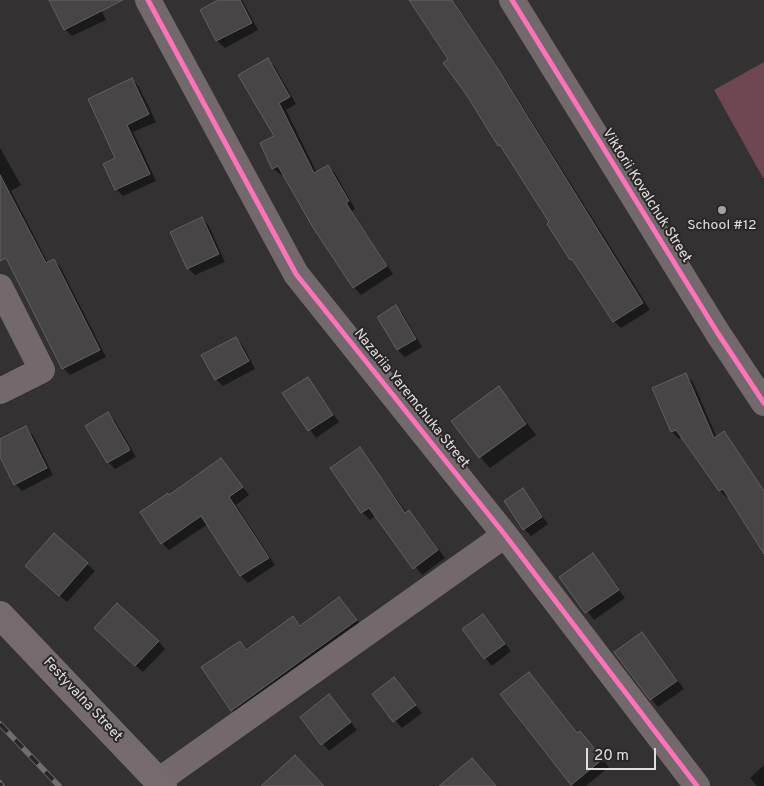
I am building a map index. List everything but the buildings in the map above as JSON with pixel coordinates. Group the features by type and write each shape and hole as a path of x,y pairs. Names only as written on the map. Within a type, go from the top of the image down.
{"street":[{"name":"Nazariia Yaremchuka Street","path":"148,0 296,274 505,535 697,786"},
{"name":"Viktorii Kovalchuk Street","path":"512,0 712,324 764,402"},
{"path":"0,287 42,370 0,391"},
{"path":"160,784 505,535"},
{"name":"Festyvalna Street","path":"0,616 160,784"}],"shaded area":[{"path":"764,62 764,178 763,178 714,90"}],"railway":[{"path":"0,724 59,786"}],"cycle path":[{"path":"148,0 296,274 505,535 697,786"},
{"path":"512,0 717,332 764,403"}],"place":[{"name":"School #12","path":"722,210"}]}
